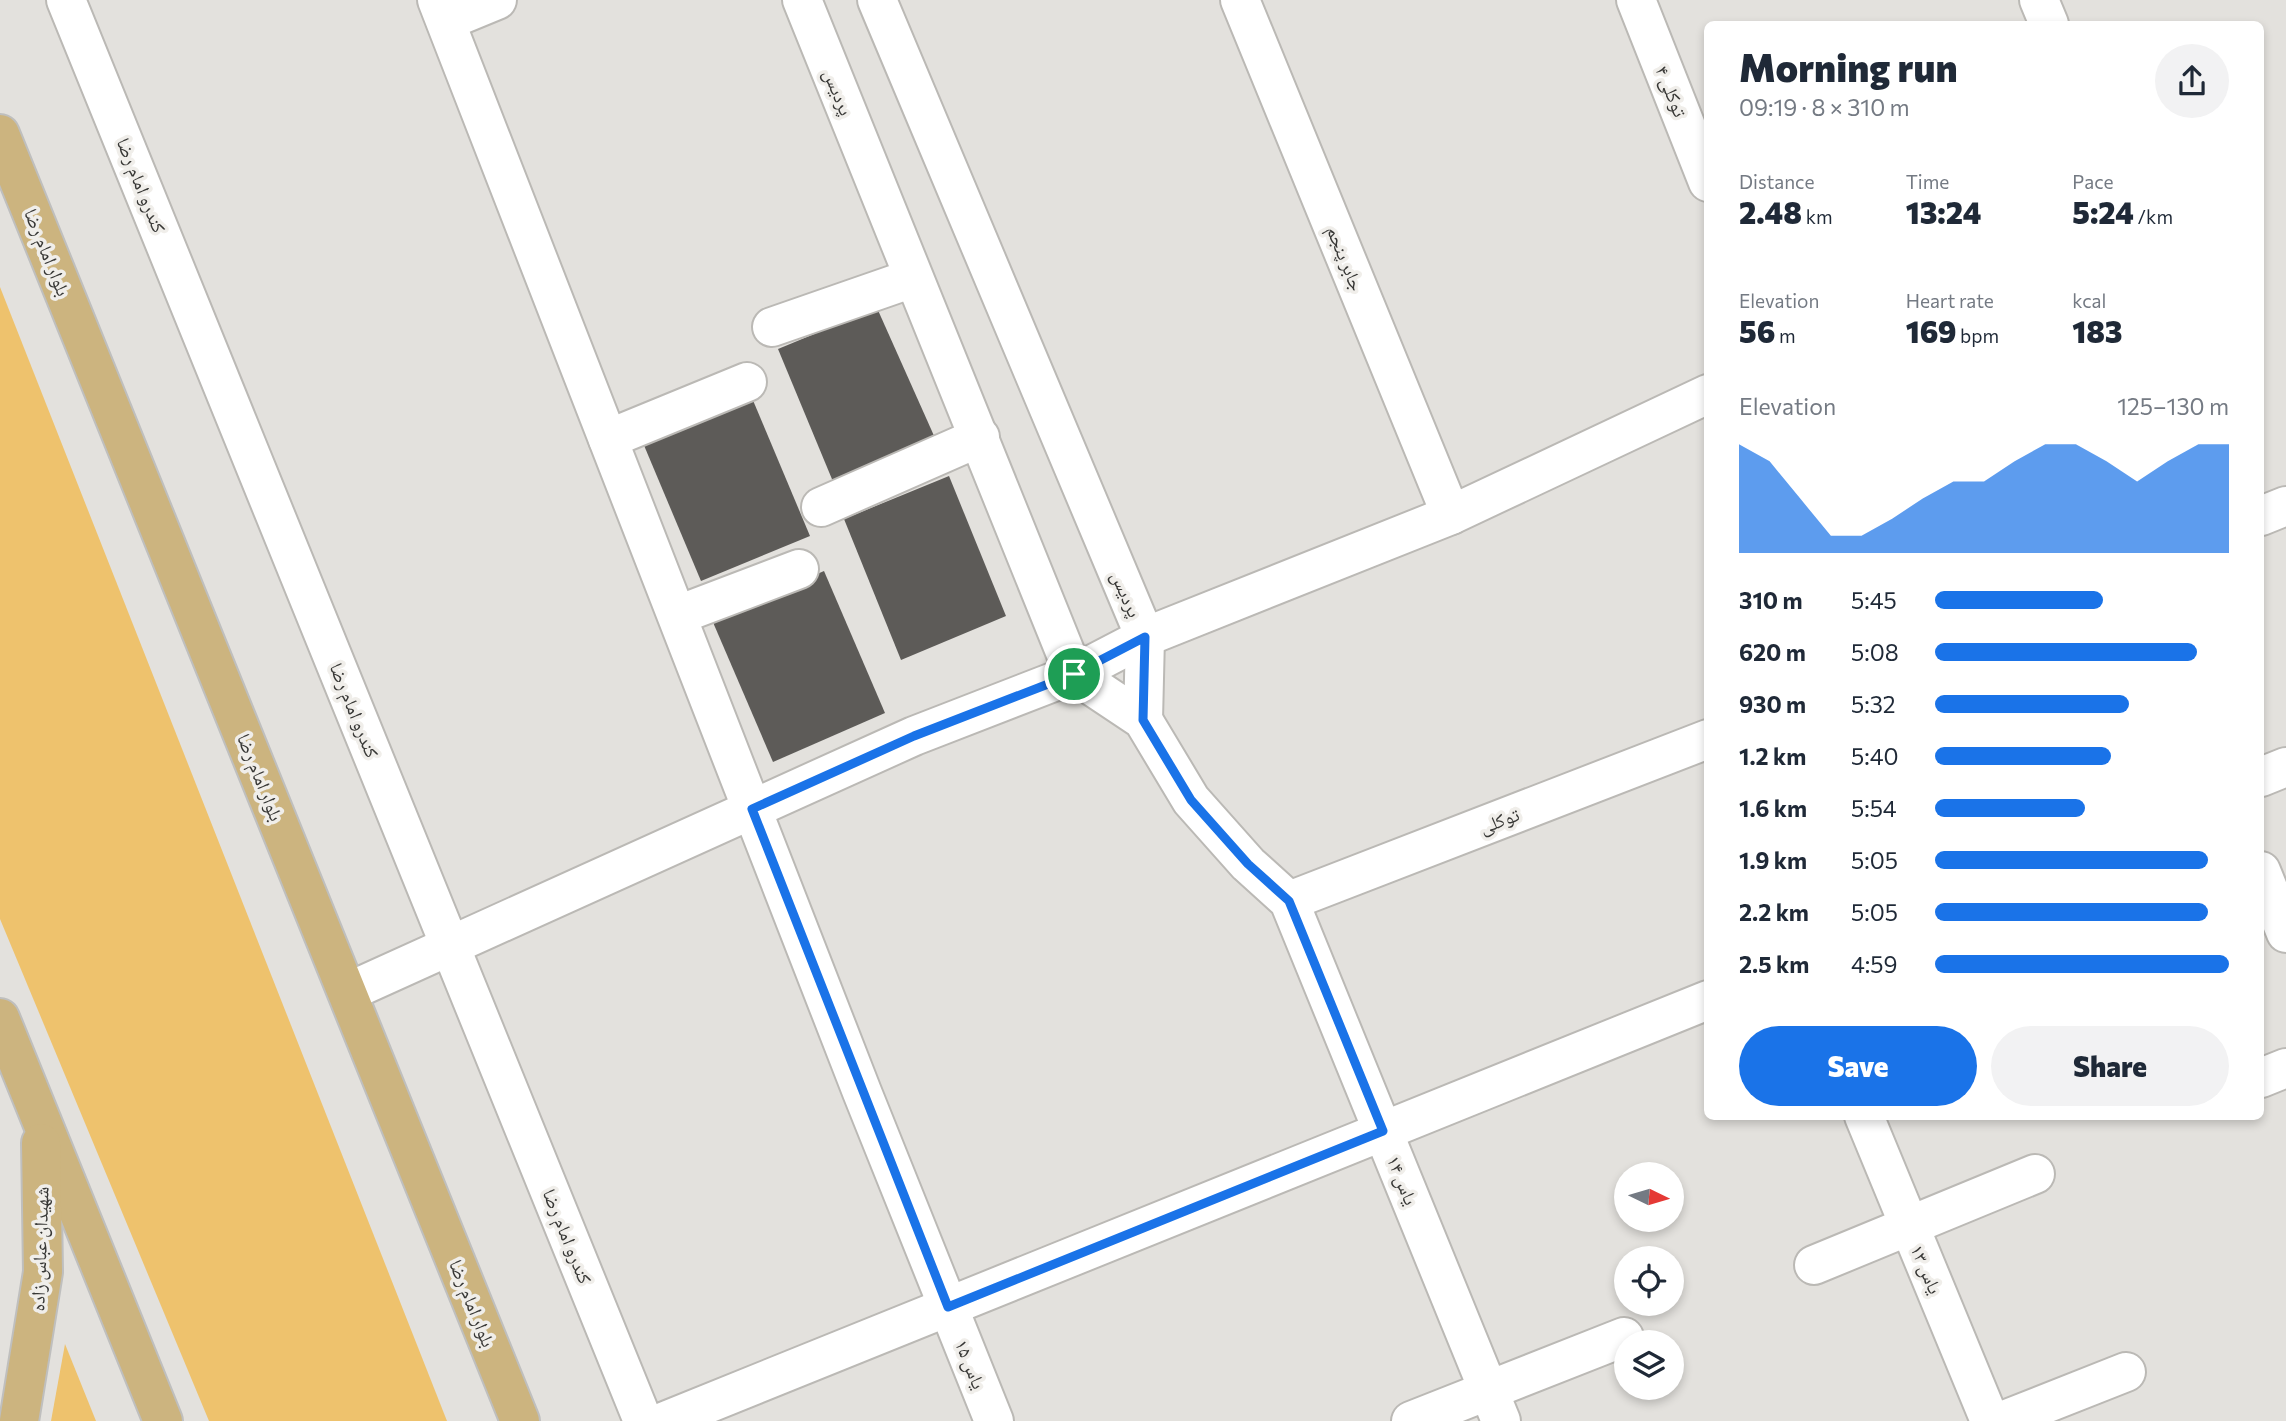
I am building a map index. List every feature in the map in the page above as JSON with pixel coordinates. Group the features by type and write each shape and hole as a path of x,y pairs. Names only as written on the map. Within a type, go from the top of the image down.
{"main road":[{"name":"بلوار امام رضا","path":"0,134 520,1421"},
{"path":"0,1018 163,1421"},
{"name":"شهیدان عباس زاده","path":"19,1421 43,1272 40,1117"}],"street":[{"name":"کندرو امام رضا","path":"66,0 643,1421"},
{"path":"441,11 497,0"},
{"name":"پردیس","path":"802,0 1074,674"},
{"name":"پردیس","path":"877,0 1145,637 1143,720"},
{"name":"جابر پنجم","path":"1240,0 1451,516"},
{"name":"توکلی ۴","path":"1636,0 1704,173"},
{"path":"2039,0 2048,21"},
{"name":"یاس ۱۵","path":"441,11 994,1421"},
{"path":"772,327 913,278"},
{"path":"608,439 747,382"},
{"path":"348,992 914,736 1074,674 1145,637 1451,516 1704,396"},
{"path":"821,508 980,437"},
{"path":"2264,515 2286,506"},
{"path":"678,615 799,569"},
{"path":"1074,674 1143,720 1191,800 1248,864 1289,901"},
{"name":"توکلی","path":"1289,901 1704,742"},
{"path":"2264,776 2286,767"},
{"path":"2264,878 2286,933"},
{"name":"یاس ۱۴","path":"1289,901 1495,1405"},
{"path":"665,1421 1704,1002"},
{"path":"2264,1077 2286,1068"},
{"name":"یاس ۱۳","path":"1866,1120 1990,1421"},
{"path":"1814,1265 2035,1174"},
{"path":"1411,1421 1495,1405 1614,1342"},
{"path":"2002,1421 2126,1372"}],"shaded area":[{"path":"0,287 447,1421 209,1421 0,919"},
{"path":"65,1344 96,1421 51,1421"}],"building":[{"path":"877,308 935,438 834,484 778,349"},
{"path":"752,398 810,536 701,581 643,443"},
{"path":"949,476 1006,616 901,660 844,519"},
{"path":"824,571 885,713 773,762 712,620"}],"route":[{"path":"1145,637 1143,720 1191,800 1248,864 1289,901 1383,1131 948,1307 752,809 914,736 1074,674 1145,637"}]}
